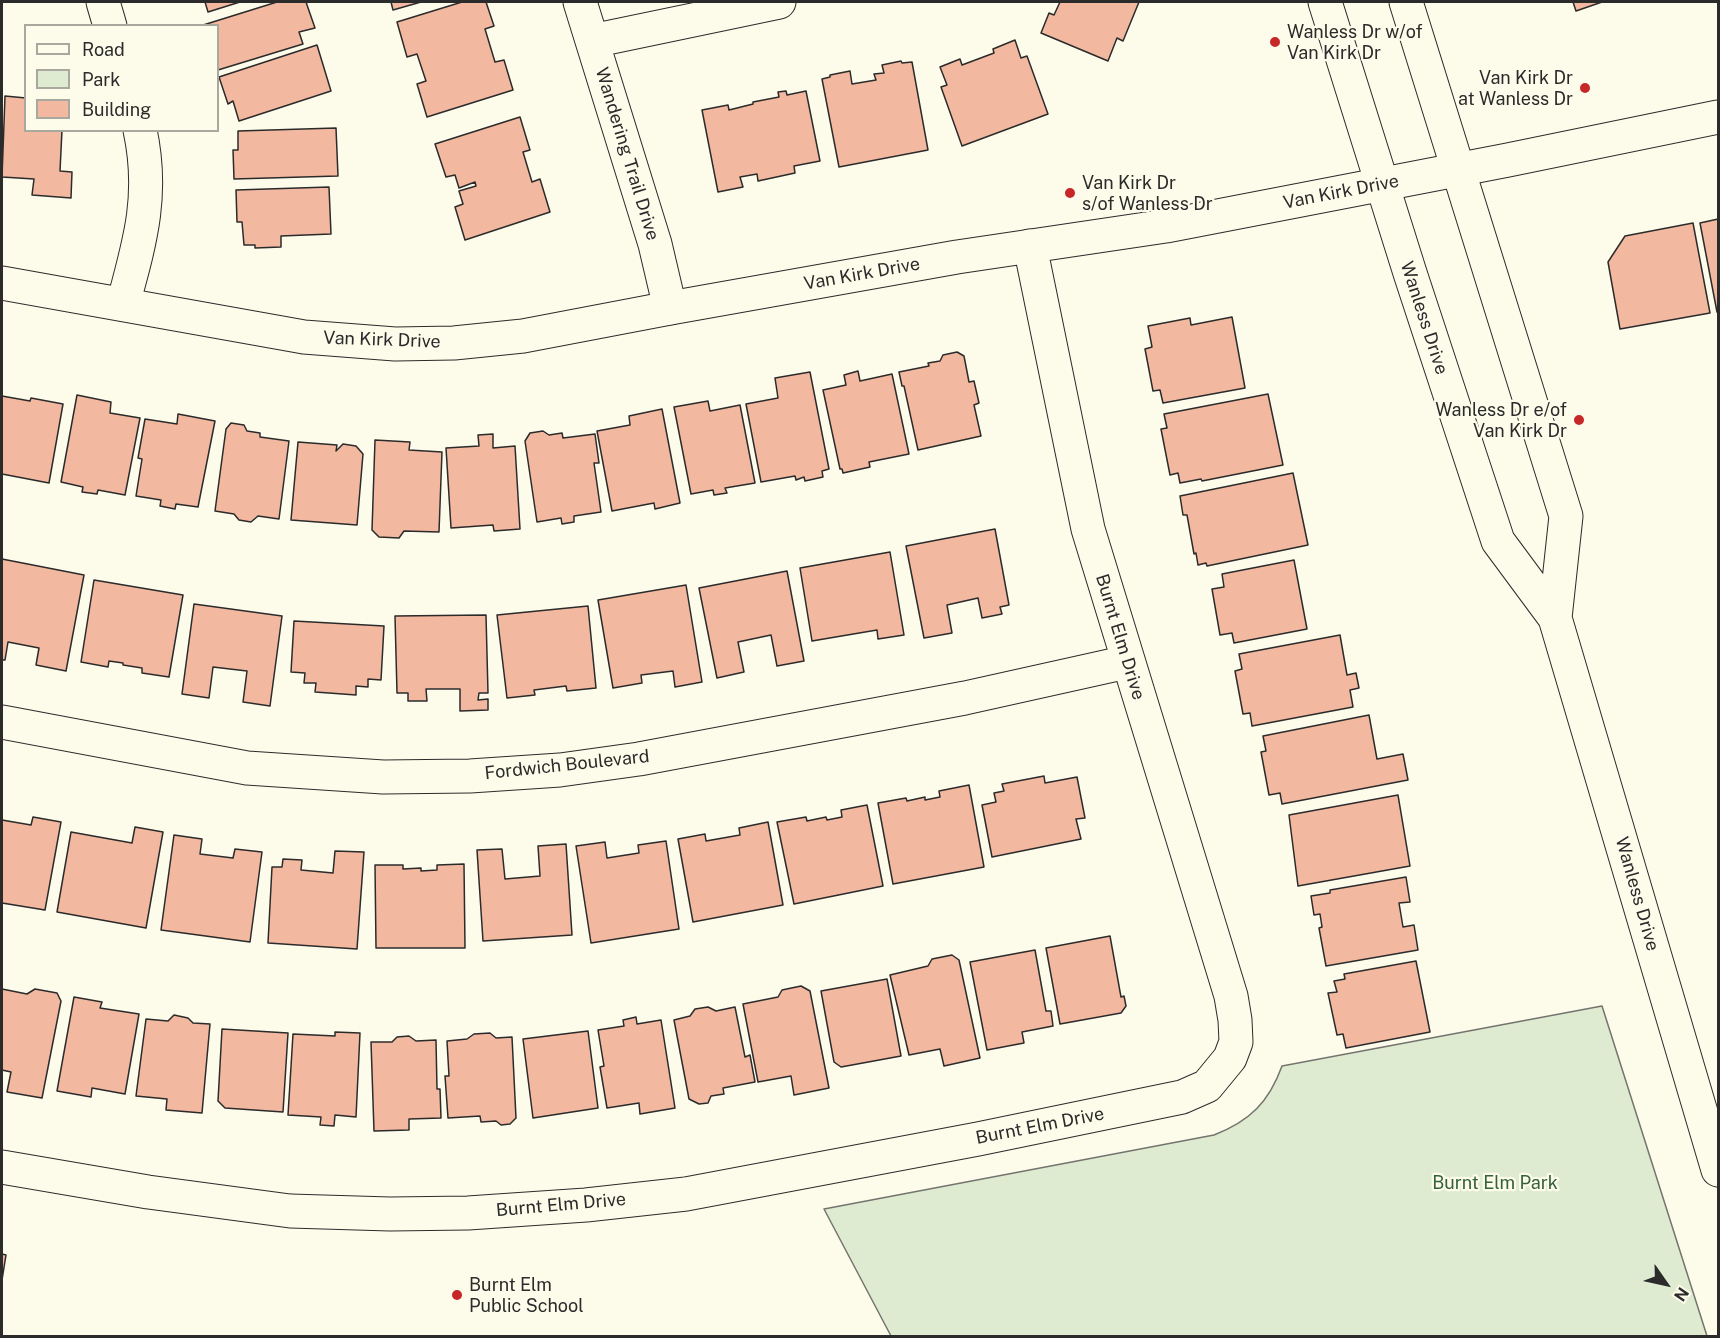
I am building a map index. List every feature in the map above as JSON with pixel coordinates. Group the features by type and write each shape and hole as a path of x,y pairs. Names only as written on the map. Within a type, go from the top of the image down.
{"street":[{"path":"103,2 110,24"},
{"name":"Wandering Trail Drive","path":"580,2 655,244 670,308"},
{"path":"592,40 779,2"},
{"name":"Wanless Drive","path":"1325,2 1498,541 1555,618 1719,1170"},
{"name":"Wanless Drive","path":"1406,2 1566,516 1555,618"},
{"name":"Van Kirk Drive","path":"2,283 304,337 395,344 454,343 523,336 670,308 1030,246 1166,226 1719,117"},
{"path":"123,304 141,235 147,188 145,155 140,132"},
{"name":"Burnt Elm Drive","path":"2,1167 148,1192 290,1211 390,1214 586,1205 686,1194 955,1143 1182,1097 1207,1086 1230,1058 1236,1042 1231,996 1088,530 1030,246"},
{"name":"Fordwich Boulevard","path":"2,722 248,768 383,777 470,776 560,770 639,759 965,698 1127,662"}],"green space":[{"name":"Burnt Elm Park","path":"1602,1006 1707,1336 891,1336 824,1209 1214,1135 1248,1117 1257,1109 1271,1090 1282,1066"}],"building":[{"path":"205,2 240,2 208,12"},
{"path":"277,2 306,2 315,28 299,32 303,44 219,70 219,24 206,24"},
{"path":"391,2 421,2 393,10"},
{"path":"462,2 486,2 494,26 485,29 495,62 504,60 513,90 427,117 417,84 426,81 417,54 407,57 397,22"},
{"path":"1060,2 1139,2 1123,41 1117,38 1108,61 1041,33 1049,13 1054,15"},
{"path":"1573,2 1602,2 1576,11"},
{"path":"1015,40 1021,58 1027,56 1048,114 962,146 941,87 947,85 940,67 960,59 962,65 994,53 993,49"},
{"path":"317,45 331,91 239,121 233,101 228,104 219,77"},
{"path":"901,61 902,63 912,62 928,150 839,167 822,79 850,71 852,84 876,80 874,74 884,73 882,65"},
{"path":"786,91 787,95 806,91 820,161 794,166 795,173 758,181 757,174 740,177 743,187 718,192 702,110 728,105 729,110 779,97 778,92"},
{"path":"5,96 24,98 24,132 62,132 60,171 72,172 71,198 32,195 34,179 2,177"},
{"path":"520,117 530,150 523,152 532,182 540,179 550,212 465,240 455,207 463,204 459,191 476,186 475,182 459,188 455,175 446,177 435,144"},
{"path":"336,128 338,176 234,179 233,150 238,150 238,131"},
{"path":"329,187 331,234 281,236 281,247 255,248 255,245 244,245 242,222 237,222 236,190"},
{"path":"1718,219 1718,312 1717,312 1700,223"},
{"path":"1693,223 1710,313 1620,329 1608,262 1625,236"},
{"path":"1232,317 1245,388 1163,403 1160,390 1153,391 1145,349 1152,347 1148,326 1190,318 1191,325"},
{"path":"957,352 964,356 969,382 974,381 979,403 974,405 981,436 918,450 899,372 929,366 928,363 940,361 943,355"},
{"path":"858,371 860,381 892,374 909,454 869,462 870,467 843,473 840,469 823,390 846,385 844,375"},
{"path":"810,372 829,469 822,471 823,477 805,481 804,477 796,480 795,476 761,482 746,404 778,398 775,378"},
{"path":"1268,394 1283,465 1202,481 1201,479 1180,483 1178,473 1170,475 1161,429 1167,428 1164,414"},
{"path":"77,395 111,402 110,413 140,418 125,495 98,490 97,494 82,492 83,487 61,482"},
{"path":"2,396 63,404 49,483 2,474"},
{"path":"708,401 710,411 740,405 755,483 725,488 727,493 714,495 713,490 691,494 674,407"},
{"path":"662,409 680,503 655,509 654,503 612,511 597,431 630,425 629,416"},
{"path":"178,414 215,421 198,507 176,504 175,509 160,506 161,500 136,496 142,459 138,458 145,419 177,424"},
{"path":"231,423 244,425 247,431 260,433 260,437 289,441 279,519 258,516 251,522 239,520 234,514 215,511 226,429"},
{"path":"543,431 549,435 562,433 563,438 595,434 599,463 594,463 601,512 574,516 574,522 562,524 561,518 537,522 525,441 530,433"},
{"path":"493,434 493,448 515,446 520,529 494,531 493,525 451,528 446,448 479,446 478,435"},
{"path":"375,440 410,442 409,450 442,452 439,532 404,531 399,538 379,537 372,530"},
{"path":"298,442 337,445 336,451 343,444 356,446 363,454 357,525 291,520"},
{"path":"1293,473 1308,545 1207,566 1206,563 1198,565 1187,515 1183,515 1180,496"},
{"path":"995,529 1009,605 1000,607 1002,614 982,618 978,598 947,605 952,633 924,638 906,546"},
{"path":"890,552 904,635 878,639 877,630 812,641 800,568"},
{"path":"2,559 84,575 66,671 36,665 39,648 8,642 5,660 2,660"},
{"path":"1294,560 1307,629 1234,643 1232,633 1220,635 1212,589 1224,587 1222,574"},
{"path":"787,571 804,661 777,666 771,635 738,642 744,672 717,678 699,588"},
{"path":"94,580 183,595 169,677 142,673 142,668 123,665 123,663 109,661 108,667 81,662"},
{"path":"686,585 702,682 675,687 673,671 641,675 642,683 613,688 598,600"},
{"path":"194,604 282,616 270,706 243,702 247,671 213,667 209,698 182,694"},
{"path":"588,606 596,688 567,691 566,686 534,690 535,695 507,698 497,615"},
{"path":"486,615 488,693 479,693 478,700 488,699 488,710 460,711 460,689 426,689 427,701 408,701 408,693 397,693 395,616"},
{"path":"294,621 384,626 381,680 368,679 368,687 356,686 356,695 315,692 316,683 304,683 305,673 291,672"},
{"path":"1340,635 1347,675 1356,673 1359,688 1350,690 1353,707 1252,726 1250,713 1243,714 1235,671 1242,669 1239,654"},
{"path":"1369,715 1377,759 1403,754 1408,780 1282,804 1280,793 1269,795 1261,752 1266,751 1263,736"},
{"path":"1044,776 1045,783 1077,777 1085,818 1076,819 1081,839 992,857 982,805 996,802 994,793 1004,791 1002,784"},
{"path":"969,785 984,867 893,884 878,803 906,798 907,801 925,797 925,800 940,797 939,791"},
{"path":"1398,795 1410,866 1298,886 1289,815"},
{"path":"867,805 883,886 794,904 777,822 806,817 807,821 826,817 827,820 842,817 841,810"},
{"path":"33,817 61,822 45,910 2,903 2,820 31,825"},
{"path":"768,822 783,905 693,922 678,839 705,834 706,841 740,835 739,828"},
{"path":"135,827 163,832 146,928 57,912 71,832 132,843"},
{"path":"174,835 202,839 200,854 233,858 235,849 262,852 250,942 161,930"},
{"path":"666,841 679,929 591,943 576,846 605,842 607,858 639,853 638,845"},
{"path":"566,844 572,935 483,941 477,850 502,849 505,879 540,876 538,846"},
{"path":"335,851 364,852 357,949 268,943 272,867 282,867 283,859 302,860 301,870 333,873"},
{"path":"464,864 465,948 376,948 375,865 403,865 403,869 421,868 421,871 437,870 437,865"},
{"path":"1406,877 1410,902 1399,903 1403,927 1414,925 1418,950 1326,966 1319,928 1322,927 1320,914 1314,915 1311,896 1330,893 1330,890"},
{"path":"1110,936 1121,997 1124,996 1126,1006 1121,1013 1060,1024 1046,948"},
{"path":"1035,950 1046,1011 1051,1011 1053,1026 1022,1032 1024,1043 987,1050 970,962"},
{"path":"952,955 959,960 980,1058 944,1066 940,1049 909,1055 890,975 928,966 932,959"},
{"path":"1416,961 1430,1032 1346,1048 1343,1034 1337,1035 1328,993 1337,992 1334,981 1345,979 1344,974"},
{"path":"887,979 901,1056 841,1067 834,1062 821,991"},
{"path":"801,986 810,991 829,1088 794,1095 791,1076 758,1082 743,1004 778,997 782,990"},
{"path":"2,989 27,994 35,989 57,993 61,1001 42,1098 7,1092 11,1072 2,1070"},
{"path":"74,997 102,1002 100,1008 139,1014 125,1094 92,1088 91,1097 57,1091"},
{"path":"708,1007 716,1011 735,1007 745,1057 750,1055 755,1082 723,1088 724,1094 711,1096 708,1103 699,1104 689,1099 674,1020 690,1016 695,1009"},
{"path":"174,1015 188,1018 193,1023 210,1024 202,1113 166,1110 167,1099 136,1096 146,1019 168,1021"},
{"path":"636,1017 637,1024 661,1020 675,1108 640,1114 639,1103 607,1108 600,1067 604,1066 598,1030 624,1026 623,1020"},
{"path":"222,1029 288,1033 283,1112 225,1108 218,1101"},
{"path":"588,1031 598,1108 533,1118 523,1039"},
{"path":"335,1032 360,1033 356,1117 335,1115 334,1126 320,1125 321,1117 288,1115 293,1034 335,1036"},
{"path":"490,1033 496,1038 512,1037 516,1118 510,1124 501,1125 496,1121 481,1122 480,1116 448,1118 445,1076 449,1076 447,1041 467,1039 474,1034"},
{"path":"409,1036 416,1041 436,1040 437,1089 440,1089 441,1118 409,1119 409,1130 374,1131 371,1042 392,1042 397,1037"},
{"path":"2,1254 6,1255 2,1280"}],"place":[{"name":"Wanless Dr w/of Van Kirk Dr","path":"1275,42"},
{"name":"Van Kirk Dr at Wanless Dr","path":"1585,88"},
{"name":"Van Kirk Dr s/of Wanless Dr","path":"1070,193"},
{"name":"Wanless Dr e/of Van Kirk Dr","path":"1579,420"},
{"name":"Burnt Elm Public School","path":"457,1295"}]}
